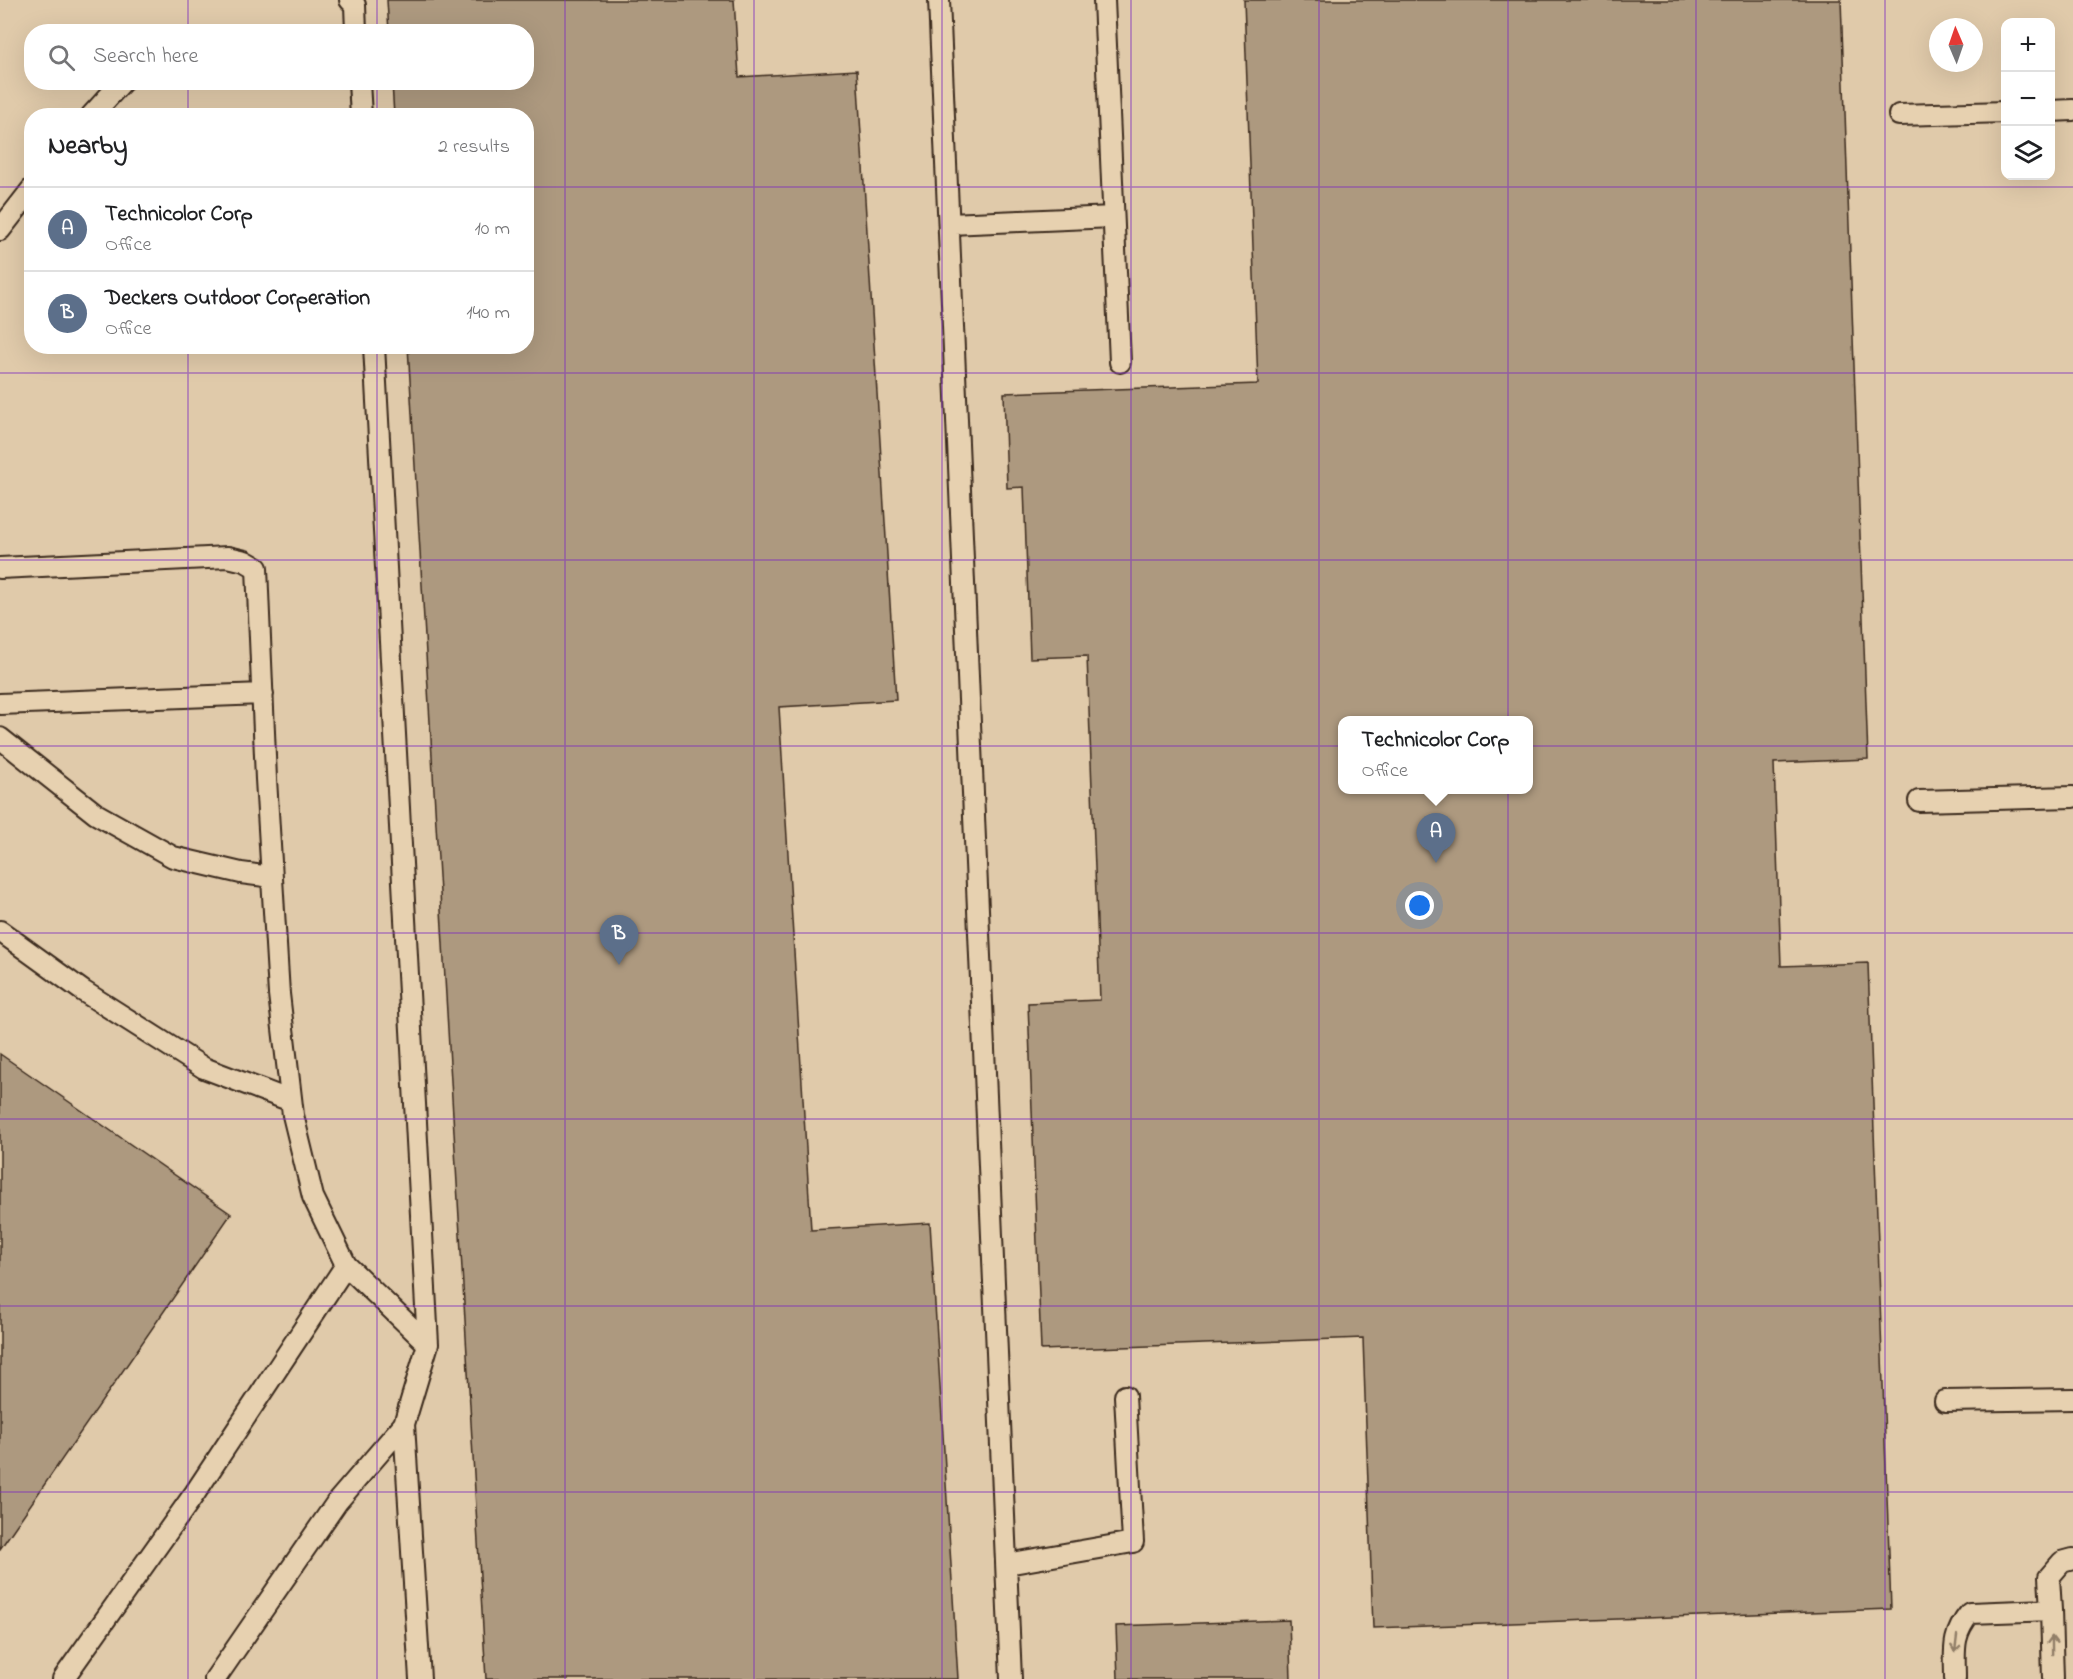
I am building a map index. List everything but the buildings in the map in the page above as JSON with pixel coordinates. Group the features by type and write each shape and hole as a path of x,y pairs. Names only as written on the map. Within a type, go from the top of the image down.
{"lane":[{"path":"350,0 355,5 356,24"},
{"path":"939,0 1011,1679"},
{"path":"1104,0 1119,362"},
{"path":"98,108 115,90"},
{"path":"359,90 361,108"},
{"path":"2055,111 2073,110"},
{"path":"1899,115 2001,112"},
{"path":"0,230 24,199"},
{"path":"949,224 1113,217"},
{"path":"374,354 428,1344 404,1424 420,1679"},
{"path":"0,568 228,557 245,561 257,568 279,994 293,1115 313,1197 346,1264 428,1344"},
{"path":"0,704 263,694"},
{"path":"0,738 96,814 172,856 241,873 272,877"},
{"path":"1919,801 2073,796"},
{"path":"0,931 83,992 204,1068 291,1101"},
{"path":"63,1679 195,1493 346,1264"},
{"path":"1006,1564 1133,1542 1125,1396"},
{"path":"1946,1401 2073,1399"},
{"path":"215,1679 337,1502 404,1424"},
{"path":"2053,1679 2049,1577 2062,1562 2073,1559"},
{"path":"1955,1679 1954,1644 1959,1625 1970,1612 2051,1610"}],"place":[{"name":"Technicolor Corp","path":"1436,863"},
{"name":"Deckers Outdoor Corperation","path":"619,965"}]}
